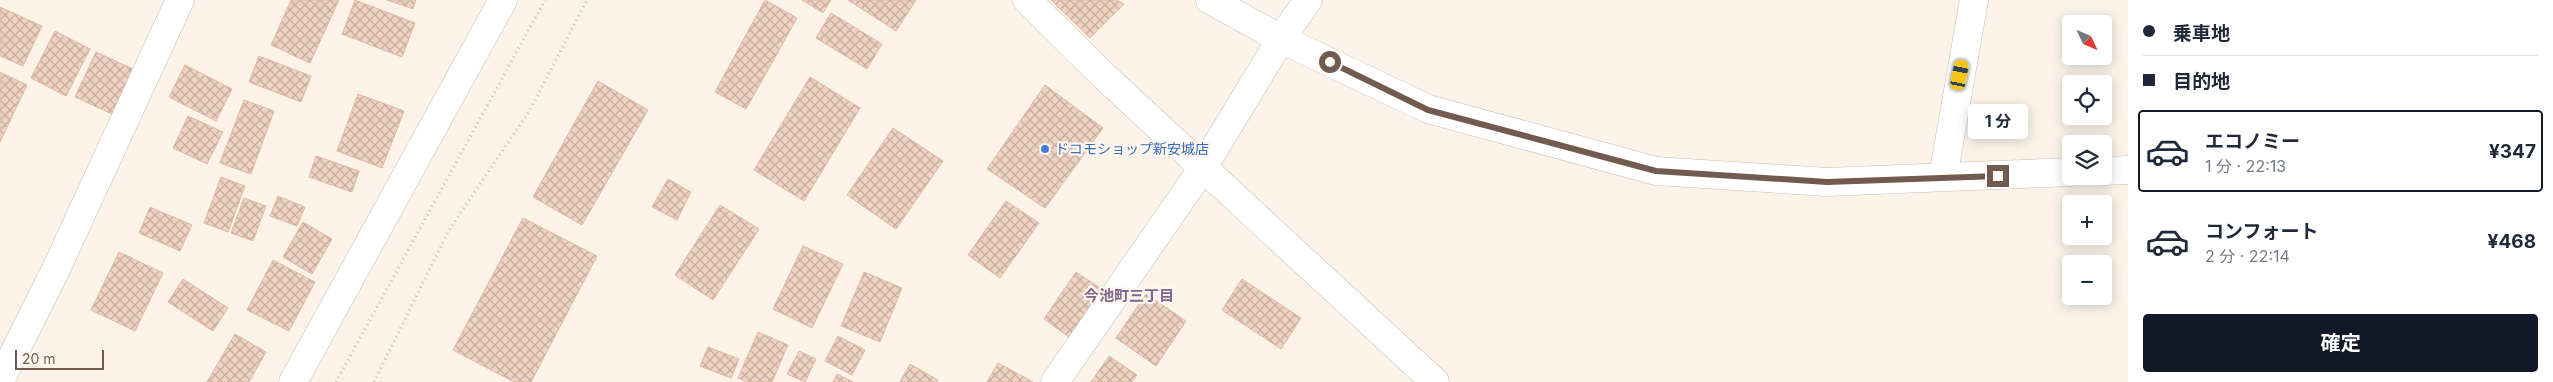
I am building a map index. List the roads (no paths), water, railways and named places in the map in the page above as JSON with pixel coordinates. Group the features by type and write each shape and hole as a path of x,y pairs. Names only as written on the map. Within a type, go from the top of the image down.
{"street":[{"path":"0,381 57,267 180,0"},
{"path":"293,382 503,0"},
{"path":"1027,0 1202,169 1435,382"},
{"path":"1210,0 1281,39 1428,110 1656,171 1827,182 2062,172"},
{"path":"1055,382 1202,169 1281,39 1308,0"},
{"path":"1943,177 1974,0"},
{"path":"2112,171 2128,170"}],"place":[{"name":"ドコモショップ新安城店","path":"1045,149"}],"district":[{"name":"今池町三丁目","path":"1129,296"}]}
